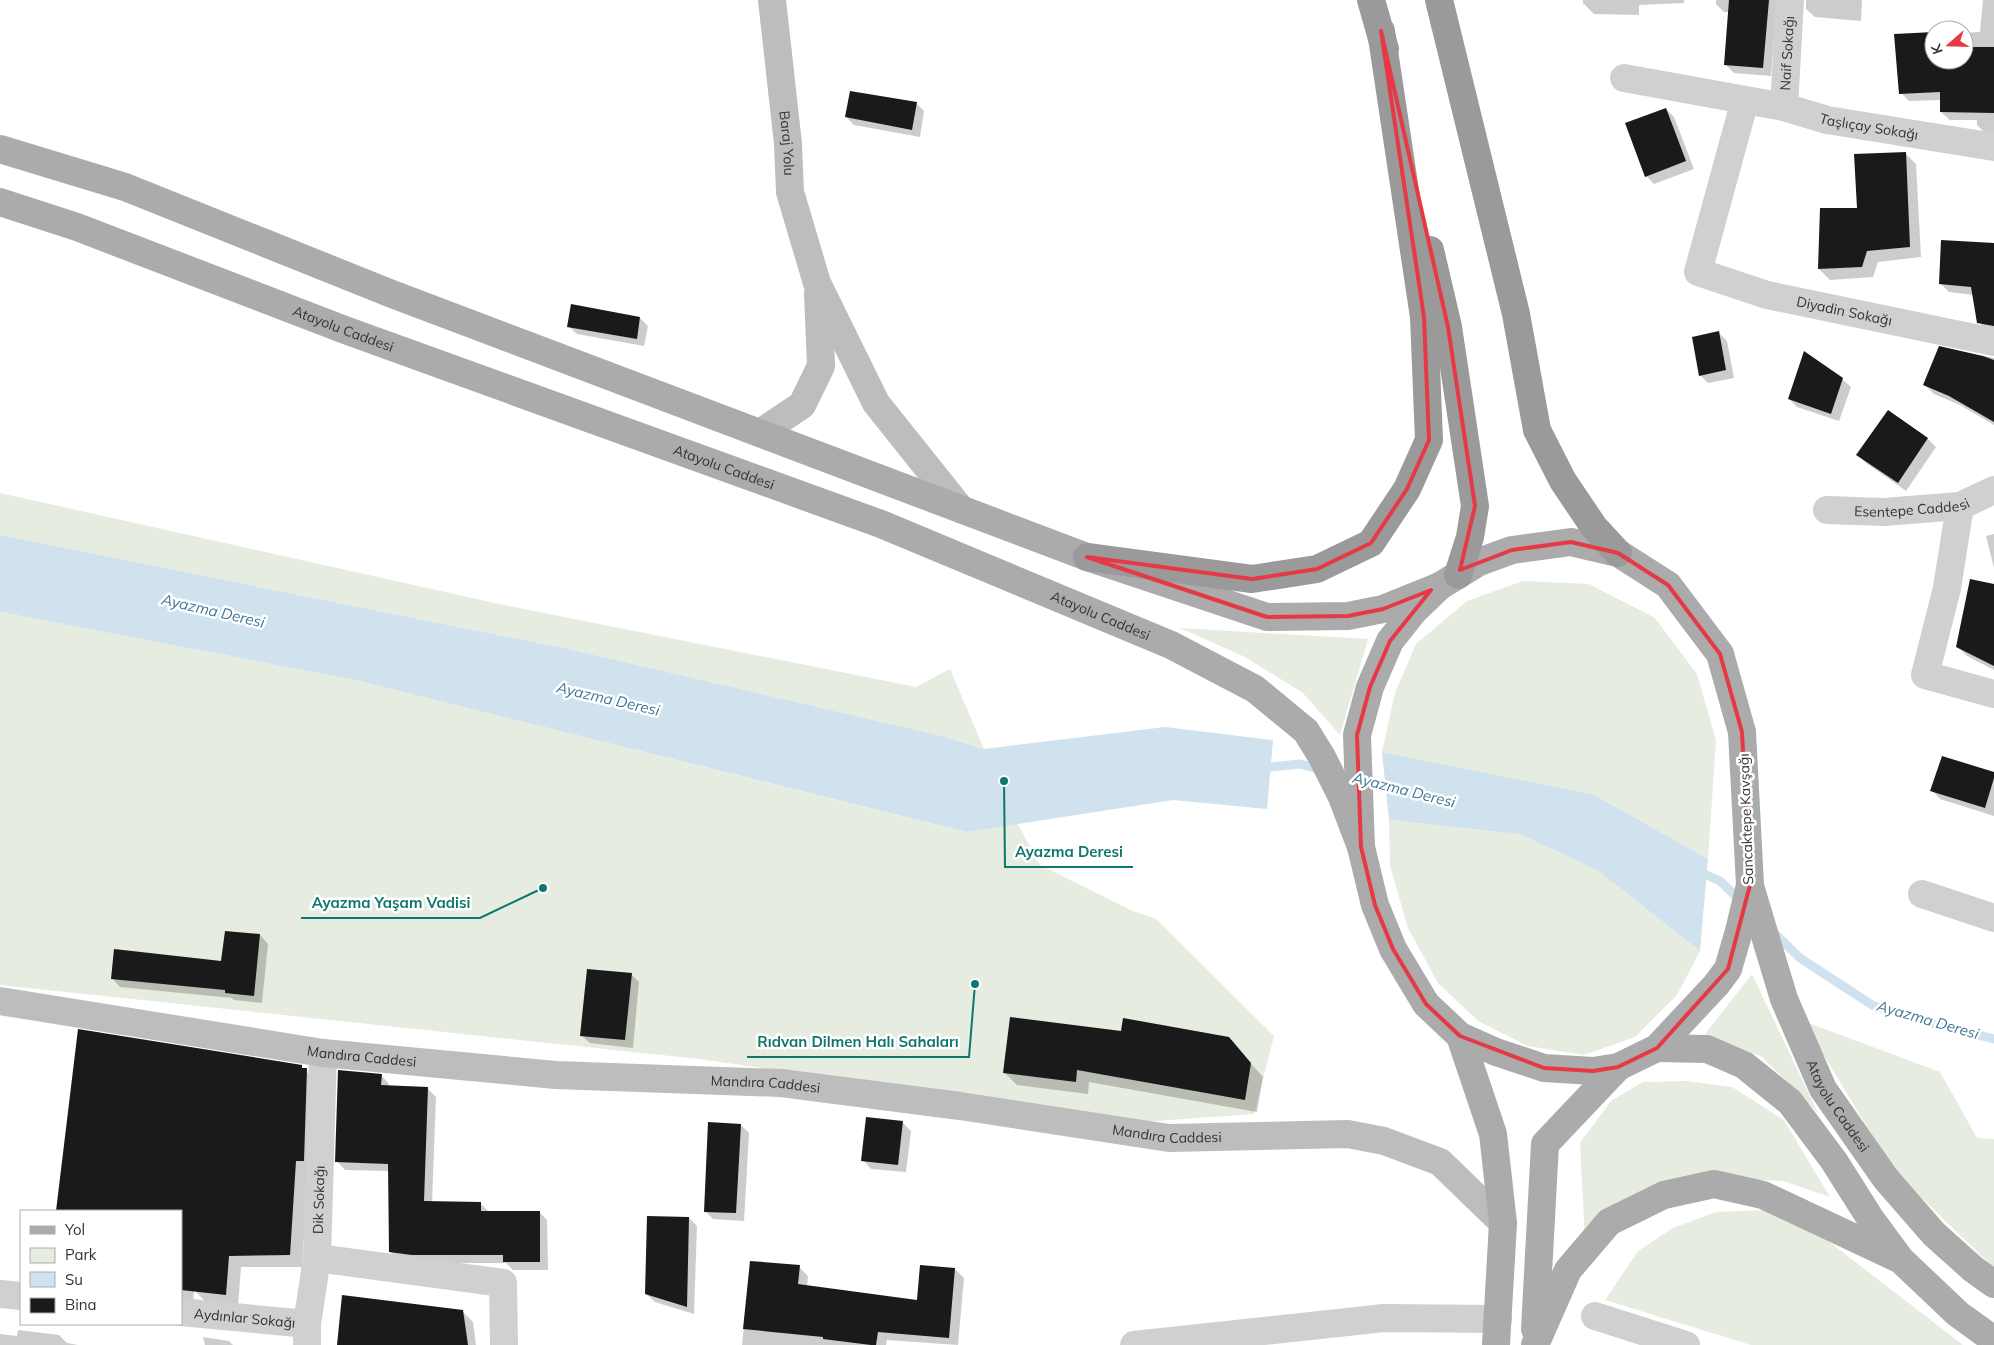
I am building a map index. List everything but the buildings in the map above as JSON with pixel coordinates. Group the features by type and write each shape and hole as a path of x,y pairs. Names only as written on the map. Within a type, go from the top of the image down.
{"highway":[{"path":"1371,0 1381,31 1448,327 1475,506 1470,537 1449,580"},
{"path":"1439,0 1446,20 1516,314 1537,430 1563,482 1594,528 1618,553"},
{"path":"1087,557 1252,579 1317,569 1371,542 1407,489 1429,440 1424,317 1381,31"}],"main road":[{"path":"0,149 125,187 392,294 1087,557 1267,617 1348,616 1383,608 1449,580"},
{"name":"Atayolu Caddesi","path":"0,202 77,227 345,330 881,524 1171,645 1254,689 1306,731 1322,757 1342,797 1361,847"},
{"name":"Sancaktepe Kavşağı","path":"1571,542 1618,553 1668,585 1720,654 1742,732 1750,885 1728,968 1716,985 1657,1048 1618,1067 1593,1071 1544,1068 1496,1052 1460,1036 1426,1004 1393,949 1375,905 1361,847 1357,735 1370,687 1390,641 1412,612 1449,580 1478,562 1512,550 1571,542"},
{"name":"Atayolu Caddesi","path":"1750,885 1784,999 1823,1089 1886,1179 1934,1234 1973,1269 1994,1284"},
{"path":"1460,1036 1494,1134 1503,1223 1497,1332"},
{"path":"1657,1048 1707,1049 1744,1065 1790,1102 1834,1161 1870,1218 1901,1260 1958,1314 1994,1340"},
{"path":"1535,1345 1545,1144 1618,1067"},
{"path":"1535,1345 1568,1270 1609,1222 1664,1195 1714,1184 1762,1195 1901,1260"}],"street":[{"name":"Baraj Yolu","path":"772,0 788,144 790,192 818,282 876,403 959,507"},
{"name":"Naif Sokağı","path":"1784,107 1790,0"},
{"name":"Taşlıçay Sokağı","path":"1624,78 1784,107 1827,120 1994,147"},
{"name":"Diyadin Sokağı","path":"1745,100 1698,272 1767,295 1994,342"},
{"name":"Baraj Yolu","path":"760,433 802,404 821,366 818,282"},
{"name":"Esentepe Caddesi","path":"1827,510 1884,512 1960,506 1994,490"},
{"path":"1960,506 1947,588 1925,675 1994,694"},
{"path":"1922,894 1994,918"},
{"name":"Mandıra Caddesi","path":"0,1001 324,1053 556,1075 781,1083 960,1106 1169,1138 1348,1134 1384,1141 1440,1162 1503,1223"},
{"name":"Dik Sokağı","path":"307,1335 317,1258 324,1053"},
{"path":"317,1258 503,1283 504,1345"},
{"path":"0,1294 20,1296"},
{"name":"Aydınlar Sokağı","path":"182,1312 307,1335"},
{"path":"1594,1316 1686,1345"},
{"path":"1134,1345 1384,1318 1497,1332"}],"highlighted area":[{"path":"1381,31 1448,327 1475,506 1460,570 1512,550 1571,542 1618,553 1668,585 1720,654 1742,732 1750,885 1728,969 1657,1048 1618,1067 1593,1071 1544,1068 1460,1036 1426,1004 1393,949 1375,905 1361,847 1357,735 1370,687 1390,641 1431,590 1383,609 1348,616 1267,617 1087,557 1252,579 1317,569 1371,543 1407,489 1429,440 1424,317"}],"green space":[{"path":"0,493 499,604 916,687 950,669 984,749 938,735 569,649 0,535"},
{"path":"1523,581 1589,584 1655,618 1697,674 1716,740 1708,859 1593,794 1382,752 1395,693 1416,644 1467,601"},
{"path":"0,612 355,680 965,832 1017,823 1040,865 1133,911 1156,919 1274,1036 1254,1114 1141,1122 699,1059 0,985"},
{"path":"1180,628 1368,639 1340,735 1303,693 1245,657"},
{"path":"1389,820 1519,834 1597,870 1700,951 1677,995 1635,1037 1584,1055 1528,1046 1478,1021 1438,983 1408,928 1390,866"},
{"path":"1752,974 1818,1113 1762,1057 1705,1034"},
{"path":"1803,1021 1940,1072 1977,1138 1994,1139 1994,1268 1894,1171"},
{"path":"1687,1081 1732,1087 1784,1120 1830,1197 1783,1181 1721,1178 1660,1187 1586,1263 1580,1143 1611,1101 1643,1082"},
{"path":"1766,1210 1823,1237 1963,1345 1751,1345 1605,1300 1638,1251 1673,1228 1716,1212"}],"water":[{"path":"0,535 569,649 938,735 984,749 1165,727 1273,740 1267,809 1173,800 966,832 355,680 0,612"},
{"path":"1382,752 1593,794 1708,859 1700,951 1597,870 1519,834 1389,820"}],"waterway":[{"name":"Ayazma Deresi","path":"1261,768 1300,764 1322,770"},
{"name":"Ayazma Deresi","path":"1361,780 1397,790"},
{"name":"Ayazma Deresi","path":"1696,870 1720,881 1742,902"},
{"name":"Ayazma Deresi","path":"1773,932 1800,958 1872,1005 1918,1020 1994,1039"}],"place":[{"name":"Ayazma Deresi","path":"1004,781"},
{"name":"Ayazma Yaşam Vadisi","path":"543,888"},
{"name":"Rıdvan Dilmen Halı Sahaları","path":"975,984"}]}
